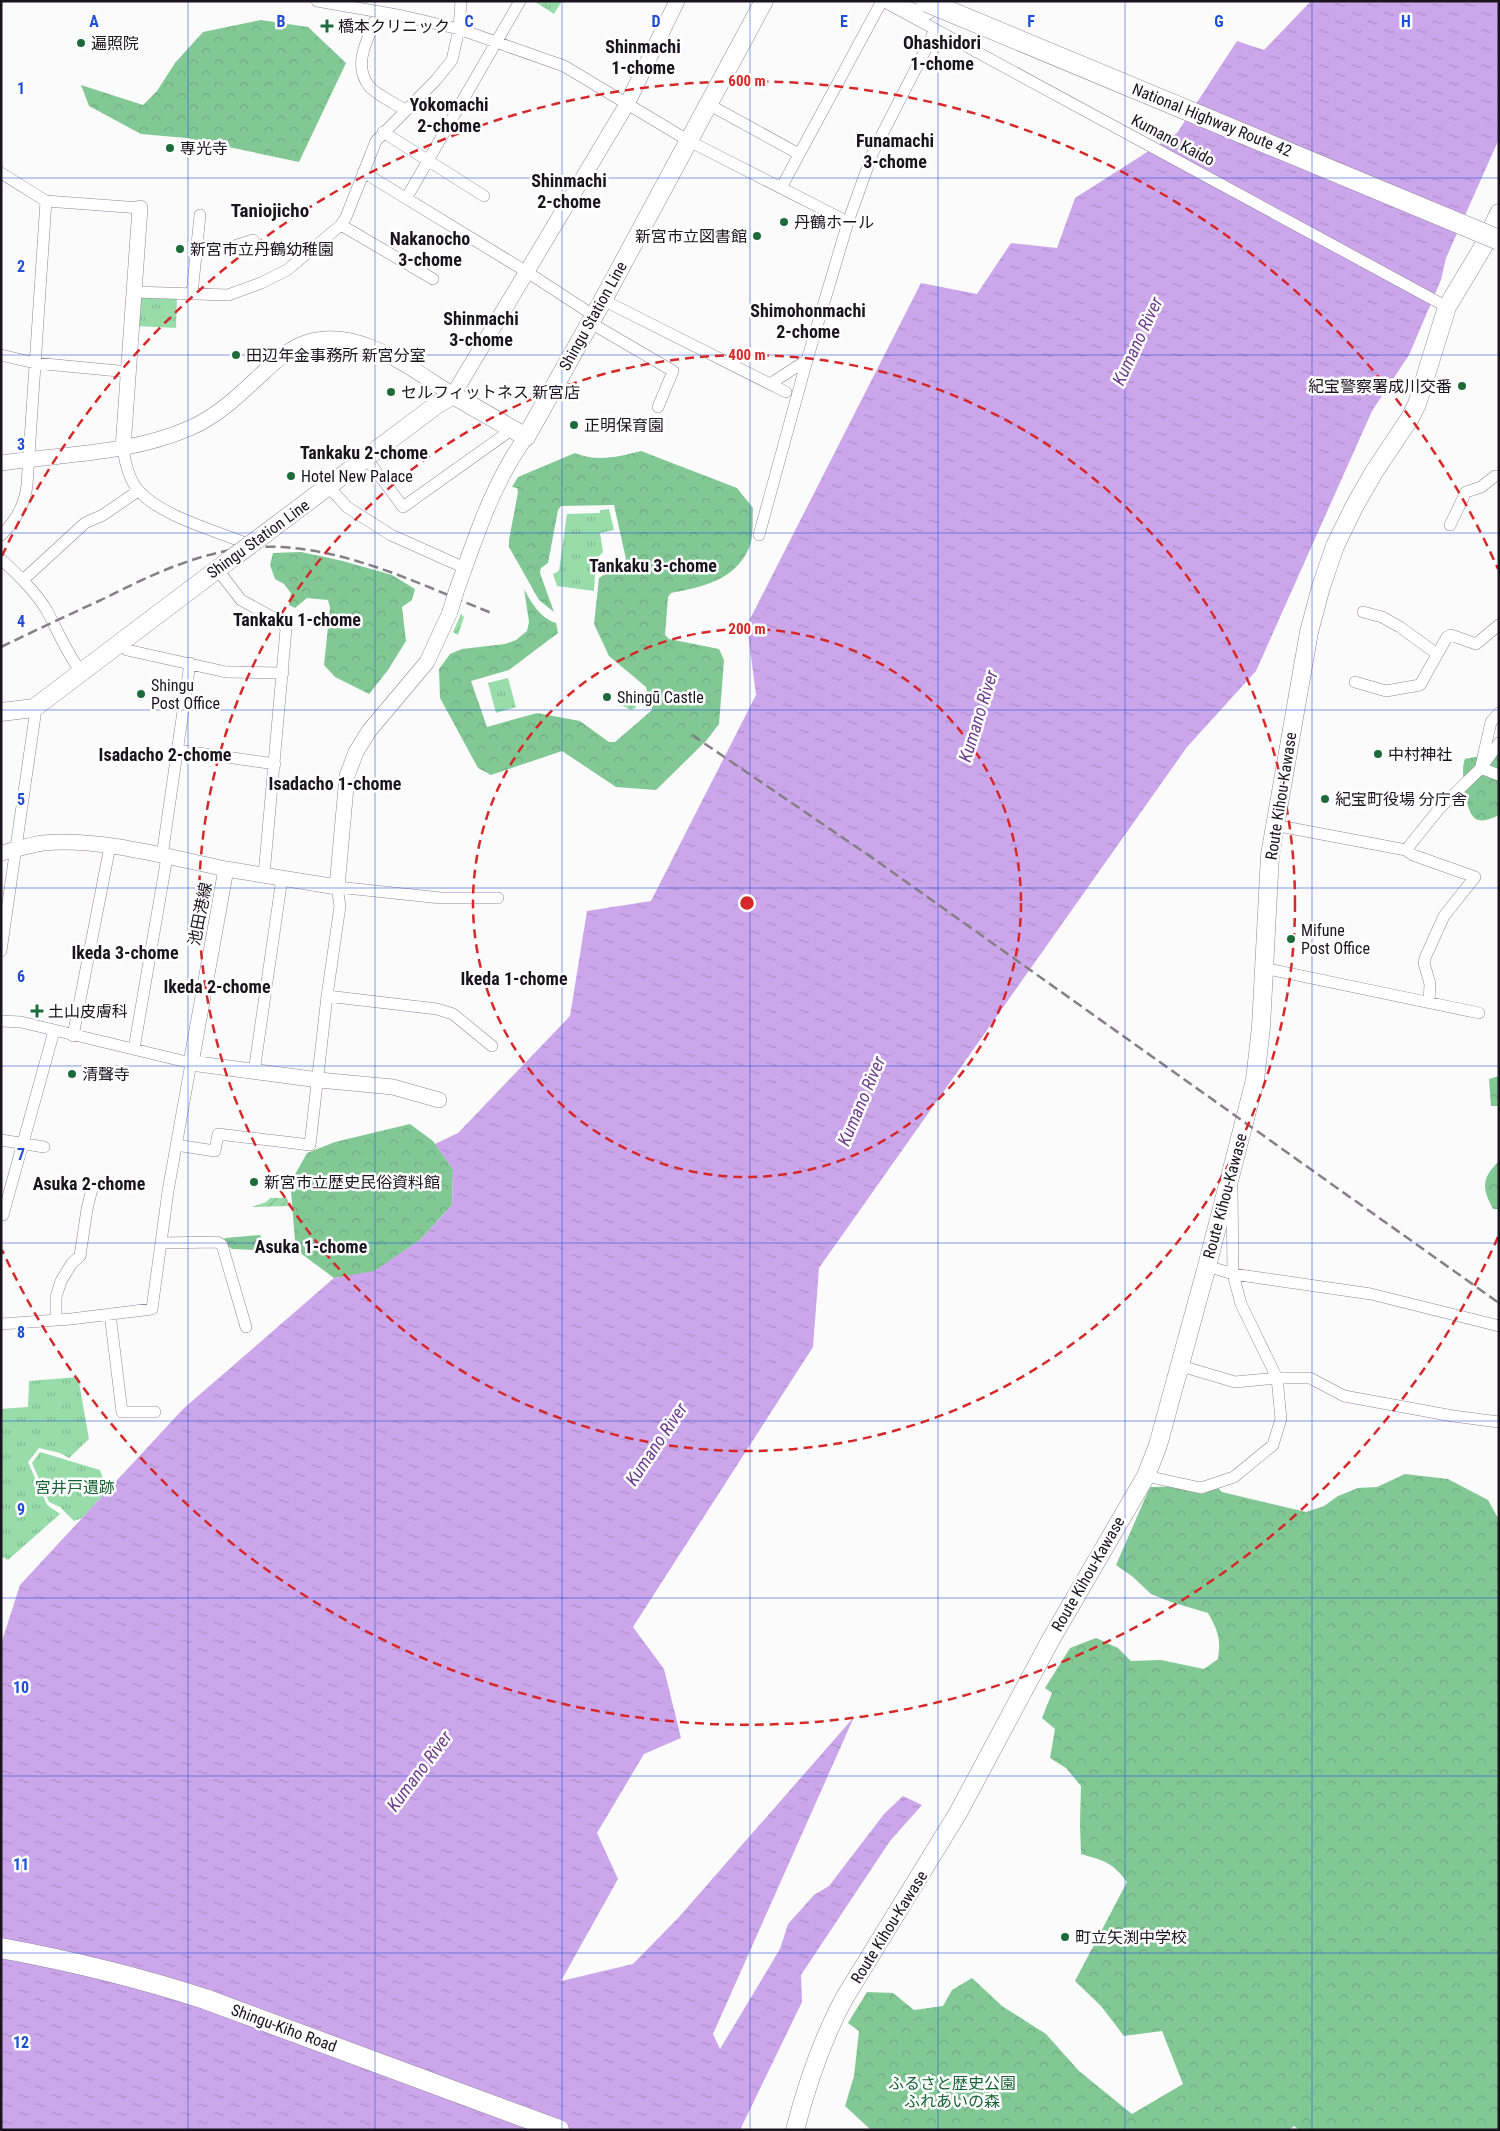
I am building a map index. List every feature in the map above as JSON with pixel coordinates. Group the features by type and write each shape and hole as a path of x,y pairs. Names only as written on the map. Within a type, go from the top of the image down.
{"highway":[{"name":"National Highway Route 42","path":"929,2 1499,240"},
{"path":"1424,208 1499,233"},
{"name":"Shingu-Kiho Road","path":"1,1948 87,1965 158,1983 205,1998 559,2130"},
{"name":"Shingu-Kiho Road","path":"1,1957 85,1972 202,2007 536,2130"}],"main road":[{"name":"Shingu Station Line","path":"520,432 603,300 764,1"},
{"name":"Route Kihou-Kawase","path":"798,2129 815,2064 834,2018 958,1813 1050,1641 1146,1476 1158,1445 1255,1080 1262,1027 1270,855 1274,825 1309,632 1321,587 1335,546 1354,507 1417,404 1443,305 1483,247 1499,213"},
{"name":"Shingu Station Line","path":"34,708 216,569 329,487 435,406 453,395"},
{"path":"453,395 520,432"},
{"path":"1,712 34,708"}],"street":[{"path":"317,1 459,29 564,66 688,141 848,222"},
{"path":"134,292 228,295 262,283 287,270 341,225 346,217 376,141 436,80 452,60 459,29 462,1"},
{"path":"407,197 520,1"},
{"path":"1,463 123,448 169,437 211,417 240,395 275,362 290,351 304,343 317,340 342,340 367,346 386,355 453,395 627,104 677,1"},
{"path":"781,188 883,1 895,2 928,14 931,12 929,2"},
{"name":"Kumano Kaido","path":"883,1 1443,305"},
{"path":"379,12 362,53 360,65 369,86 405,110"},
{"path":"759,535 807,360 848,222 873,152 936,29"},
{"path":"708,104 799,154"},
{"path":"383,132 484,196"},
{"path":"363,172 407,197 527,272 591,318 673,371 658,407"},
{"path":"3,178 46,201 140,208 123,448 126,464 138,491 164,511 250,545"},
{"path":"1,535 7,530 25,500 46,201"},
{"path":"192,294 200,215"},
{"path":"341,225 433,279"},
{"path":"197,246 228,248 253,240"},
{"path":"603,300 786,392"},
{"path":"1,355 35,363 129,372"},
{"path":"770,384 807,360"},
{"path":"366,459 403,506 520,432"},
{"path":"176,1145 215,1151 218,1134 310,1145 319,1080 327,996 340,906 337,887 347,776 356,752 369,730 426,662 450,612 486,512 520,432"},
{"path":"1450,525 1466,492 1481,487 1495,476 1499,476"},
{"path":"329,487 347,507 392,535 465,568"},
{"path":"23,580 85,523 103,515 138,491"},
{"path":"1,560 23,580 47,611 68,654 81,672"},
{"path":"216,569 241,600 282,623 286,629 264,875"},
{"path":"1363,612 1382,616 1438,654"},
{"path":"1355,682 1386,691 1420,685 1447,637 1451,635 1476,644 1499,625"},
{"path":"121,643 127,650 226,672 283,673"},
{"path":"134,1049 164,856 190,663"},
{"path":"1,950 35,716 34,708"},
{"path":"1481,768 1491,722 1499,713"},
{"path":"1406,850 1439,809 1481,768 1499,744"},
{"path":"177,750 275,764"},
{"path":"1481,768 1499,775"},
{"path":"1274,825 1406,850 1413,855 1475,877 1444,916 1425,958 1430,984 1429,1002"},
{"name":"池田港線","path":"1,853 42,843 59,842 110,846 226,869 191,1063"},
{"path":"73,1036 110,846"},
{"path":"226,869 337,887 441,898 498,898"},
{"path":"254,1072 282,878"},
{"path":"1264,968 1479,1013"},
{"path":"327,996 437,1009 453,1014 492,1046"},
{"path":"1,1021 21,1022 191,1063 319,1080 393,1087 439,1100"},
{"path":"3,1215 54,1031"},
{"path":"1,1324 152,1309 176,1145 191,1063"},
{"path":"1,1140 44,1147"},
{"path":"1146,1476 1201,1488 1234,1477 1273,1445 1281,1419 1277,1378 1241,1304 1233,1274 1232,1163"},
{"path":"56,1320 56,1297 61,1281 72,1263 80,1256 92,1189"},
{"path":"161,1242 217,1242 222,1245 246,1327"},
{"path":"1207,1266 1233,1274 1370,1294 1499,1326"},
{"path":"110,1314 122,1412 155,1412"},
{"path":"1180,1366 1234,1382 1277,1378 1310,1378 1344,1396 1453,1416 1499,1422"}],"green space":[{"path":"534,1 562,1 554,14"},
{"path":"261,20 308,27 346,63 299,162 186,138 141,134 89,106 81,85 143,105 157,91 175,63 203,32"},
{"path":"136,294 177,296 176,328 134,326"},
{"path":"641,451 737,488 753,508 751,544 743,559 735,568 727,575 706,585 671,593 668,597 665,635 669,639 719,649 724,660 719,724 706,741 656,790 616,787 562,751 491,775 478,768 440,698 439,669 450,654 462,649 505,644 516,640 527,631 529,622 524,589 541,613 550,621 556,623 558,633 509,670 471,681 487,727 537,713 580,721 609,742 615,742 652,710 646,687 609,656 594,624 599,578 626,559 614,505 561,506 558,510 548,563 541,568 540,573 554,612 539,600 509,547 518,492 517,488 512,487 518,477 575,453 599,458 616,457"},
{"path":"609,509 614,530 600,533 603,552 596,559 594,591 557,586 553,574 559,571 567,514 600,513 600,510"},
{"path":"301,552 343,561 392,575 415,589 412,600 402,607 406,641 388,670 369,694 335,677 324,665 330,608 328,600 307,598 295,608 289,605 291,593 284,584 275,579 270,565 273,553"},
{"path":"461,614 464,617 458,635 453,632"},
{"path":"508,678 516,707 496,713 488,683"},
{"path":"624,697 634,700 636,708 631,710 621,705"},
{"path":"1499,752 1499,815 1490,819 1477,820 1470,812 1465,791 1463,771 1465,759"},
{"path":"1499,1076 1499,1106 1491,1106 1489,1079"},
{"path":"410,1124 433,1141 453,1169 452,1205 420,1240 374,1272 334,1278 299,1252 295,1241 291,1191 293,1178 307,1153 335,1142"},
{"path":"1499,1161 1499,1209 1493,1209 1485,1189 1485,1184 1489,1173"},
{"path":"270,1198 287,1198 289,1206 252,1207 266,1202"},
{"path":"260,1235 266,1245 279,1246 280,1251 232,1249 223,1243 225,1238"},
{"path":"78,1377 89,1439 69,1458 60,1453 39,1448 28,1462 47,1505 60,1514 8,1560 3,1557 1,1559 1,1409 28,1407 29,1381"},
{"name":"宮井戸遺跡","path":"40,1452 100,1470 107,1491 82,1518 74,1521 60,1507 49,1502 32,1463"},
{"name":"ふるさと歴史公園 ふれあいの森","path":"1405,1474 1448,1479 1488,1500 1499,1520 1499,2130 1299,2130 1294,2126 1289,2130 871,2130 845,2106 854,2076 859,2031 848,2023 867,1992 893,1993 914,2010 943,2006 952,1990 972,1978 1002,2006 1046,2034 1079,2071 1132,2114 1183,2084 1162,2031 1124,2036 1101,2006 1075,1981 1127,1882 1112,1866 1081,1854 1081,1786 1066,1768 1050,1758 1055,1729 1042,1718 1052,1693 1045,1688 1070,1648 1096,1638 1118,1648 1131,1661 1161,1660 1204,1669 1218,1659 1218,1635 1208,1613 1151,1594 1133,1577 1116,1565 1150,1487 1195,1486 1212,1482 1222,1492 1306,1512 1324,1506 1338,1496 1358,1488 1377,1487"}],"water":[{"name":"Kumano River","path":"1311,1 1499,1 1499,139 1446,258 1441,280 1409,355 1372,411 1256,671 1187,747 819,1268 813,1347 633,1627 664,1669 681,1738 644,1754 597,1833 618,1879 561,1981 633,1964 679,1917 854,1717 713,2034 720,2049 780,1949 788,1924 814,1895 829,1886 884,1814 903,1796 922,1805 890,1841 801,1975 802,2002 740,2130 1,2130 1,1644 20,1585 183,1409 334,1278 374,1271 420,1240 452,1205 453,1169 435,1144 458,1133 570,1016 587,911 651,901 756,695 747,625 921,283 977,294 1011,243 1057,248 1075,198 1177,133 1237,41 1264,50"}],"railway":[{"path":"1,647 165,570 210,555 257,547 281,547 336,555 390,572 494,614"},
{"path":"692,735 874,859 1499,1303"}],"place":[{"name":"橋本クリニック","path":"327,26"},
{"name":"遍照院","path":"81,43"},
{"name":"専光寺","path":"170,148"},
{"name":"丹鶴ホール","path":"784,222"},
{"name":"新宮市立図書館","path":"757,236"},
{"name":"新宮市立丹鶴幼稚園","path":"180,249"},
{"name":"田辺年金事務所 新宮分室","path":"236,355"},
{"name":"紀宝警察署成川交番","path":"1462,386"},
{"name":"セルフィットネス 新宮店","path":"391,392"},
{"name":"正明保育園","path":"574,425"},
{"name":"Hotel New Palace","path":"291,476"},
{"name":"Shingu Post Office","path":"141,694"},
{"name":"Shingū Castle","path":"607,697"},
{"name":"中村神社","path":"1378,754"},
{"name":"紀宝町役場 分庁舎","path":"1325,799"},
{"name":"Mifune Post Office","path":"1291,939"},
{"name":"土山皮膚科","path":"37,1011"},
{"name":"清聲寺","path":"72,1074"},
{"name":"新宮市立歴史民俗資料館","path":"254,1182"},
{"name":"町立矢渕中学校","path":"1065,1937"}],"district":[{"name":"Ohashidori 1-chome","path":"942,52"},
{"name":"Shinmachi 1-chome","path":"643,56"},
{"name":"Yokomachi 2-chome","path":"449,114"},
{"name":"Funamachi 3-chome","path":"895,150"},
{"name":"Shinmachi 2-chome","path":"569,190"},
{"name":"Taniojicho","path":"270,210"},
{"name":"Nakanocho 3-chome","path":"430,248"},
{"name":"Shimohonmachi 2-chome","path":"808,320"},
{"name":"Shinmachi 3-chome","path":"481,328"},
{"name":"Tankaku 2-chome","path":"364,452"},
{"name":"Tankaku 3-chome","path":"653,565"},
{"name":"Tankaku 1-chome","path":"297,619"},
{"name":"Isadacho 2-chome","path":"165,754"},
{"name":"Isadacho 1-chome","path":"335,783"},
{"name":"Ikeda 3-chome","path":"125,952"},
{"name":"Ikeda 1-chome","path":"514,978"},
{"name":"Ikeda 2-chome","path":"217,986"},
{"name":"Asuka 2-chome","path":"89,1183"},
{"name":"Asuka 1-chome","path":"311,1246"}]}
